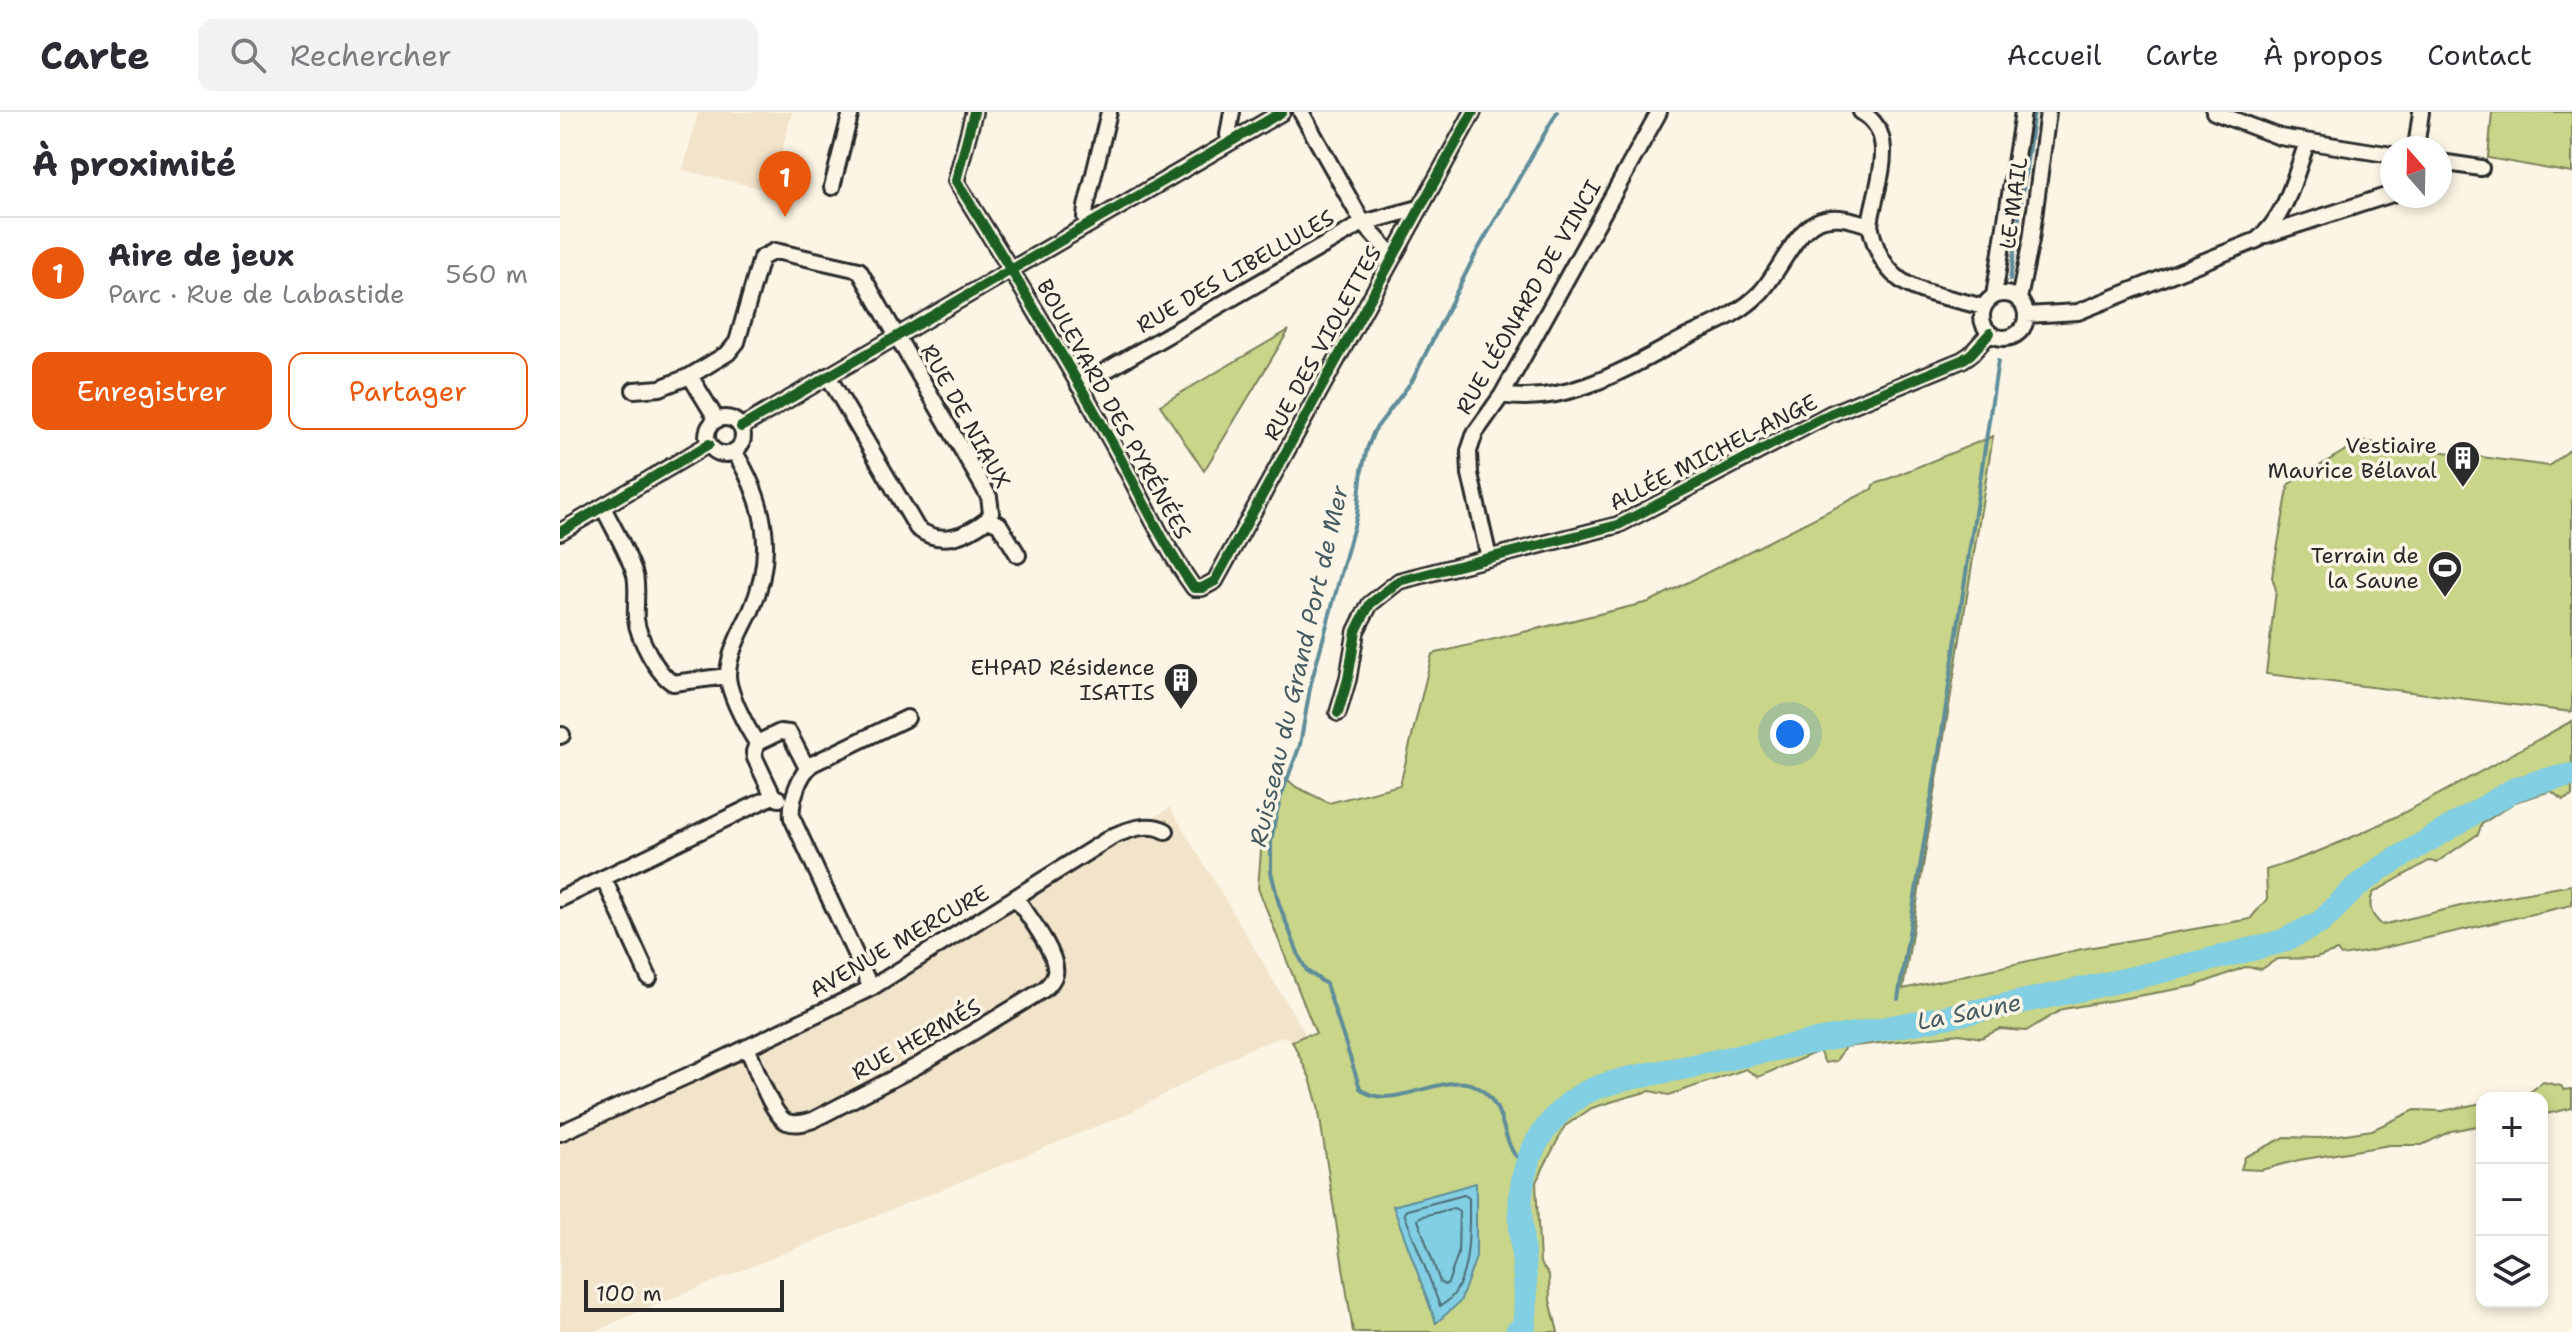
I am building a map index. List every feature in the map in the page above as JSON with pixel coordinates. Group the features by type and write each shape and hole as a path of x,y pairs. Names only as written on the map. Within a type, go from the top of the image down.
{"street":[{"path":"832,187 851,112"},
{"name":"BOULEVARD DES PYRÉNÉES","path":"974,112 956,181 1079,386 1180,567 1194,588 1202,588"},
{"path":"1088,224 1086,207 1109,112"},
{"path":"1232,112 1228,135 1232,141"},
{"path":"741,427 1282,112"},
{"path":"1301,112 1363,223 1393,256"},
{"name":"RUE DES VIOLETTES","path":"1202,588 1215,581 1473,112"},
{"name":"RUE LÉONARD DE VINCI","path":"1489,558 1468,461 1475,433 1502,395 1659,112"},
{"path":"1861,112 1877,125 1883,140 1876,203 1870,225 1884,264 1899,281 1926,294 1988,301 2007,293 2019,299 2026,315 2023,327 2014,336 2002,338 1990,333 1982,321 1988,301"},
{"name":"LE MAIL","path":"1988,301 2023,112"},
{"name":"LE MAIL","path":"2019,299 2031,240 2048,112"},
{"path":"2214,112 2262,132 2380,153"},
{"path":"2418,136 2421,112"},
{"path":"2026,315 2078,312 2262,236 2282,210 2307,142"},
{"path":"2452,164 2481,168"},
{"path":"2262,236 2380,198"},
{"name":"RUE DES LIBELLULES","path":"1079,386 1363,223 1419,208"},
{"path":"1502,395 1526,398 1544,396 1595,382 1629,367 1744,306 1768,284 1807,227 1824,218 1835,217 1870,225"},
{"name":"RUE DE NIAUX","path":"690,376 728,353 737,342 760,261 772,251 859,270 989,497 988,519"},
{"name":"ALLÉE MICHEL-ANGE","path":"1338,713 1348,679 1356,631 1370,604 1399,581 1618,525 1842,409 1962,360 1990,333"},
{"path":"634,390 660,388 690,376 717,420"},
{"path":"828,376 917,528 934,538 949,538 988,519 999,524 1018,555"},
{"path":"730,419 741,427 742,440 734,451 720,453 709,444 708,431 717,420 730,419"},
{"path":"560,532 709,444"},
{"path":"734,451 750,479 761,508 765,557 757,596 739,637 728,676 757,743 755,758 773,796 792,804"},
{"path":"603,507 634,572 636,621 658,669 673,683 728,676"},
{"path":"871,988 792,818 792,804 807,768 907,718"},
{"path":"757,743 780,732 789,733 807,768"},
{"path":"560,899 773,796"},
{"name":"AVENUE MERCURE","path":"560,1133 871,988 1113,836 1140,827 1159,827 1166,831"},
{"path":"604,879 649,978"},
{"name":"RUE HERMÉS","path":"747,1047 774,1109 785,1121 793,1123 813,1120 929,1060 1043,990 1055,974 1052,956 1016,898"}],"shaded area":[{"path":"698,112 792,112 772,191 683,170"},
{"path":"1170,807 1306,1035 1292,1041 1285,1036 1248,1049 1130,1113 595,1332 560,1332 560,1143 806,1028 880,988"}],"green space":[{"path":"2492,112 2572,112 2572,173 2488,158"},
{"path":"1289,330 1204,471 1160,405"},
{"path":"1993,436 1903,989 2082,949 2250,919 2267,899 2266,870 2384,822 2572,721 2572,796 2563,800 2551,791 2515,802 2482,824 2478,834 2437,862 2429,861 2373,893 2370,903 2373,915 2382,925 2477,902 2572,885 2572,905 2366,952 2341,956 2337,951 2316,958 2277,959 2262,969 2245,967 2195,986 2063,1009 2026,1031 2000,1029 1981,1038 1960,1034 1845,1047 1836,1061 1825,1063 1819,1051 1758,1077 1746,1069 1669,1095 1650,1091 1592,1108 1565,1126 1536,1182 1540,1263 1549,1275 1550,1300 1558,1332 1353,1332 1318,1106 1310,1078 1292,1041 1316,1034 1258,888 1263,825 1278,771 1296,787 1329,803 1400,785 1432,654 1649,602 1872,489 1873,485"},
{"path":"2361,441 2549,466 2572,448 2572,712 2266,674 2276,590 2272,577 2289,484"},
{"path":"2543,1082 2561,1086 2564,1090 2572,1089 2572,1108 2548,1114 2548,1092 2530,1092"},
{"path":"2476,1104 2476,1126 2451,1131 2422,1145 2390,1145 2299,1160 2261,1170 2241,1169 2245,1157 2285,1137 2319,1138 2372,1130 2415,1110 2442,1111"}],"water":[{"path":"1476,1183 1476,1257 1460,1302 1436,1323 1393,1206"}],"waterway":[{"name":"Ruisseau du Grand Port de Mer","path":"1526,1165 1513,1152 1493,1102 1479,1088 1466,1083 1451,1083 1386,1097 1372,1095 1360,1088 1326,984 1307,971 1279,904 1271,872 1271,843 1281,796 1300,745 1311,683 1357,515 1362,470 1374,431 1412,381 1476,253 1557,112"},
{"path":"2010,280 2034,112"},
{"path":"1898,999 1998,361"},
{"name":"La Saune","path":"1517,1332 1524,1326 1526,1303 1520,1210 1527,1164 1547,1126 1560,1111 1584,1093 1629,1078 2026,1001 2283,941 2321,922 2356,887 2380,869 2513,790 2572,775"},
{"path":"1894,1027 1896,1017"}],"cycle path":[{"path":"974,112 956,181 1073,374 1160,534 1194,588 1202,588 1215,581 1473,112"},
{"path":"741,427 1282,112"},
{"path":"1338,713 1348,679 1356,631 1370,604 1399,581 1618,525 1830,414 1962,360 1990,333"},
{"path":"560,532 709,444"}],"place":[{"name":"Aire de jeux","path":"785,217"},
{"name":"Vestiaire Maurice Bélaval","path":"2463,489"},
{"name":"Terrain de la Saune","path":"2445,599"},
{"name":"EHPAD Résidence ISATIS","path":"1181,711"}]}
